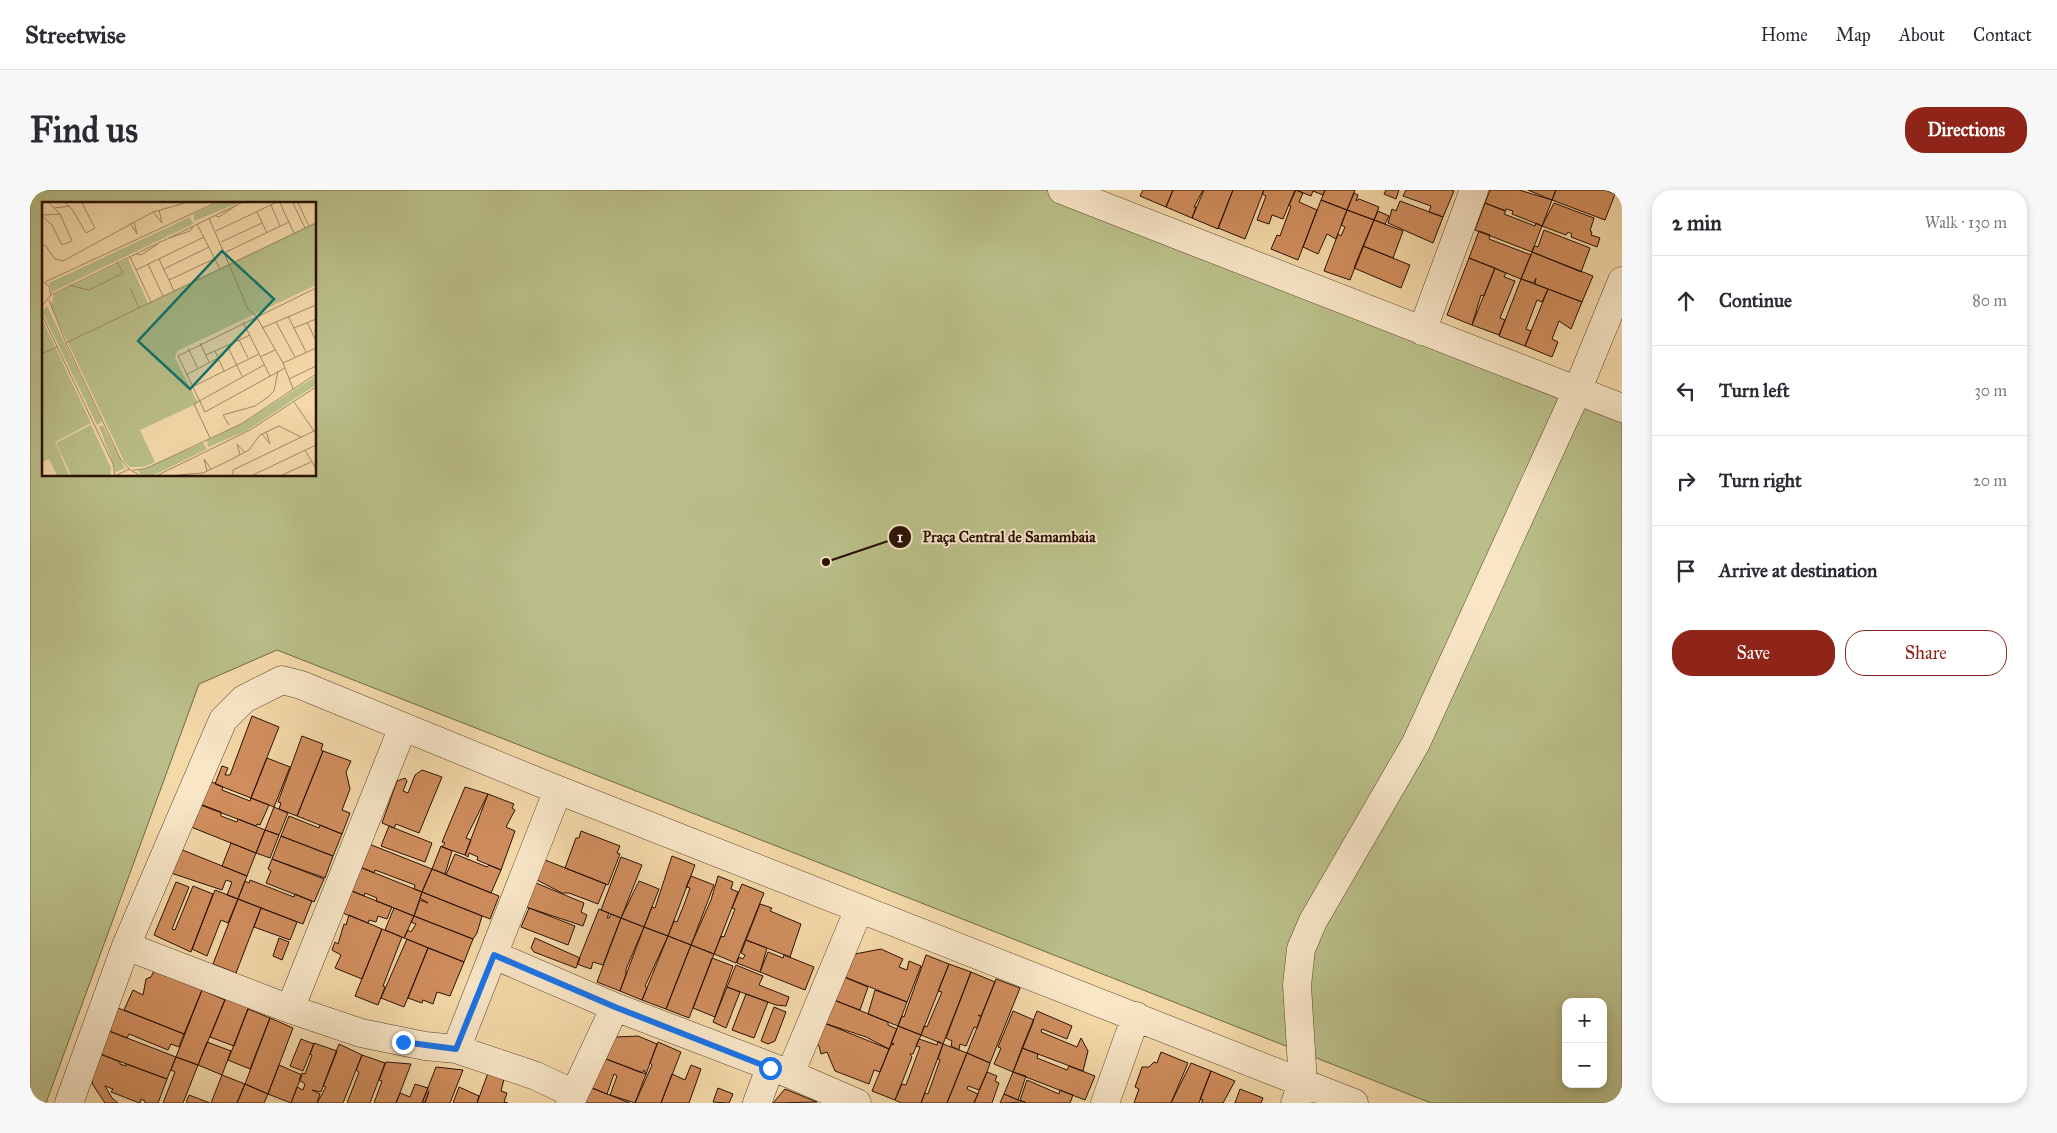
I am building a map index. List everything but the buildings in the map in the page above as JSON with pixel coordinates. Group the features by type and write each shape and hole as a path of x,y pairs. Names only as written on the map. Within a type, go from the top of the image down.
{"street":[{"path":"1062,190 1622,408"},
{"path":"1422,331 1474,190"},
{"path":"1299,1093 1297,985 1301,949 1313,921 1416,743 1577,391 1622,282"},
{"path":"69,1103 126,946 223,720 244,698 282,680 859,909 1136,1016 1299,1093 1354,1103"},
{"path":"290,1009 403,727"},
{"path":"456,1049 558,790"},
{"path":"757,1103 780,1071 859,909"},
{"path":"126,946 290,1009 361,1033 425,1046 456,1049 536,1076 572,1099 615,1007"},
{"path":"494,955 615,1007 857,1103"},
{"path":"1105,1103 1136,1016"}],"green space":[{"path":"30,190 1078,190 1622,402 1622,1103 1431,1103 277,650 199,684 46,1103 30,1103"}],"place":[{"name":"Praça Central de Samambaia","path":"826,562"}],"route":[{"path":"403,1042 456,1049 494,955 615,1007 770,1068"}]}
